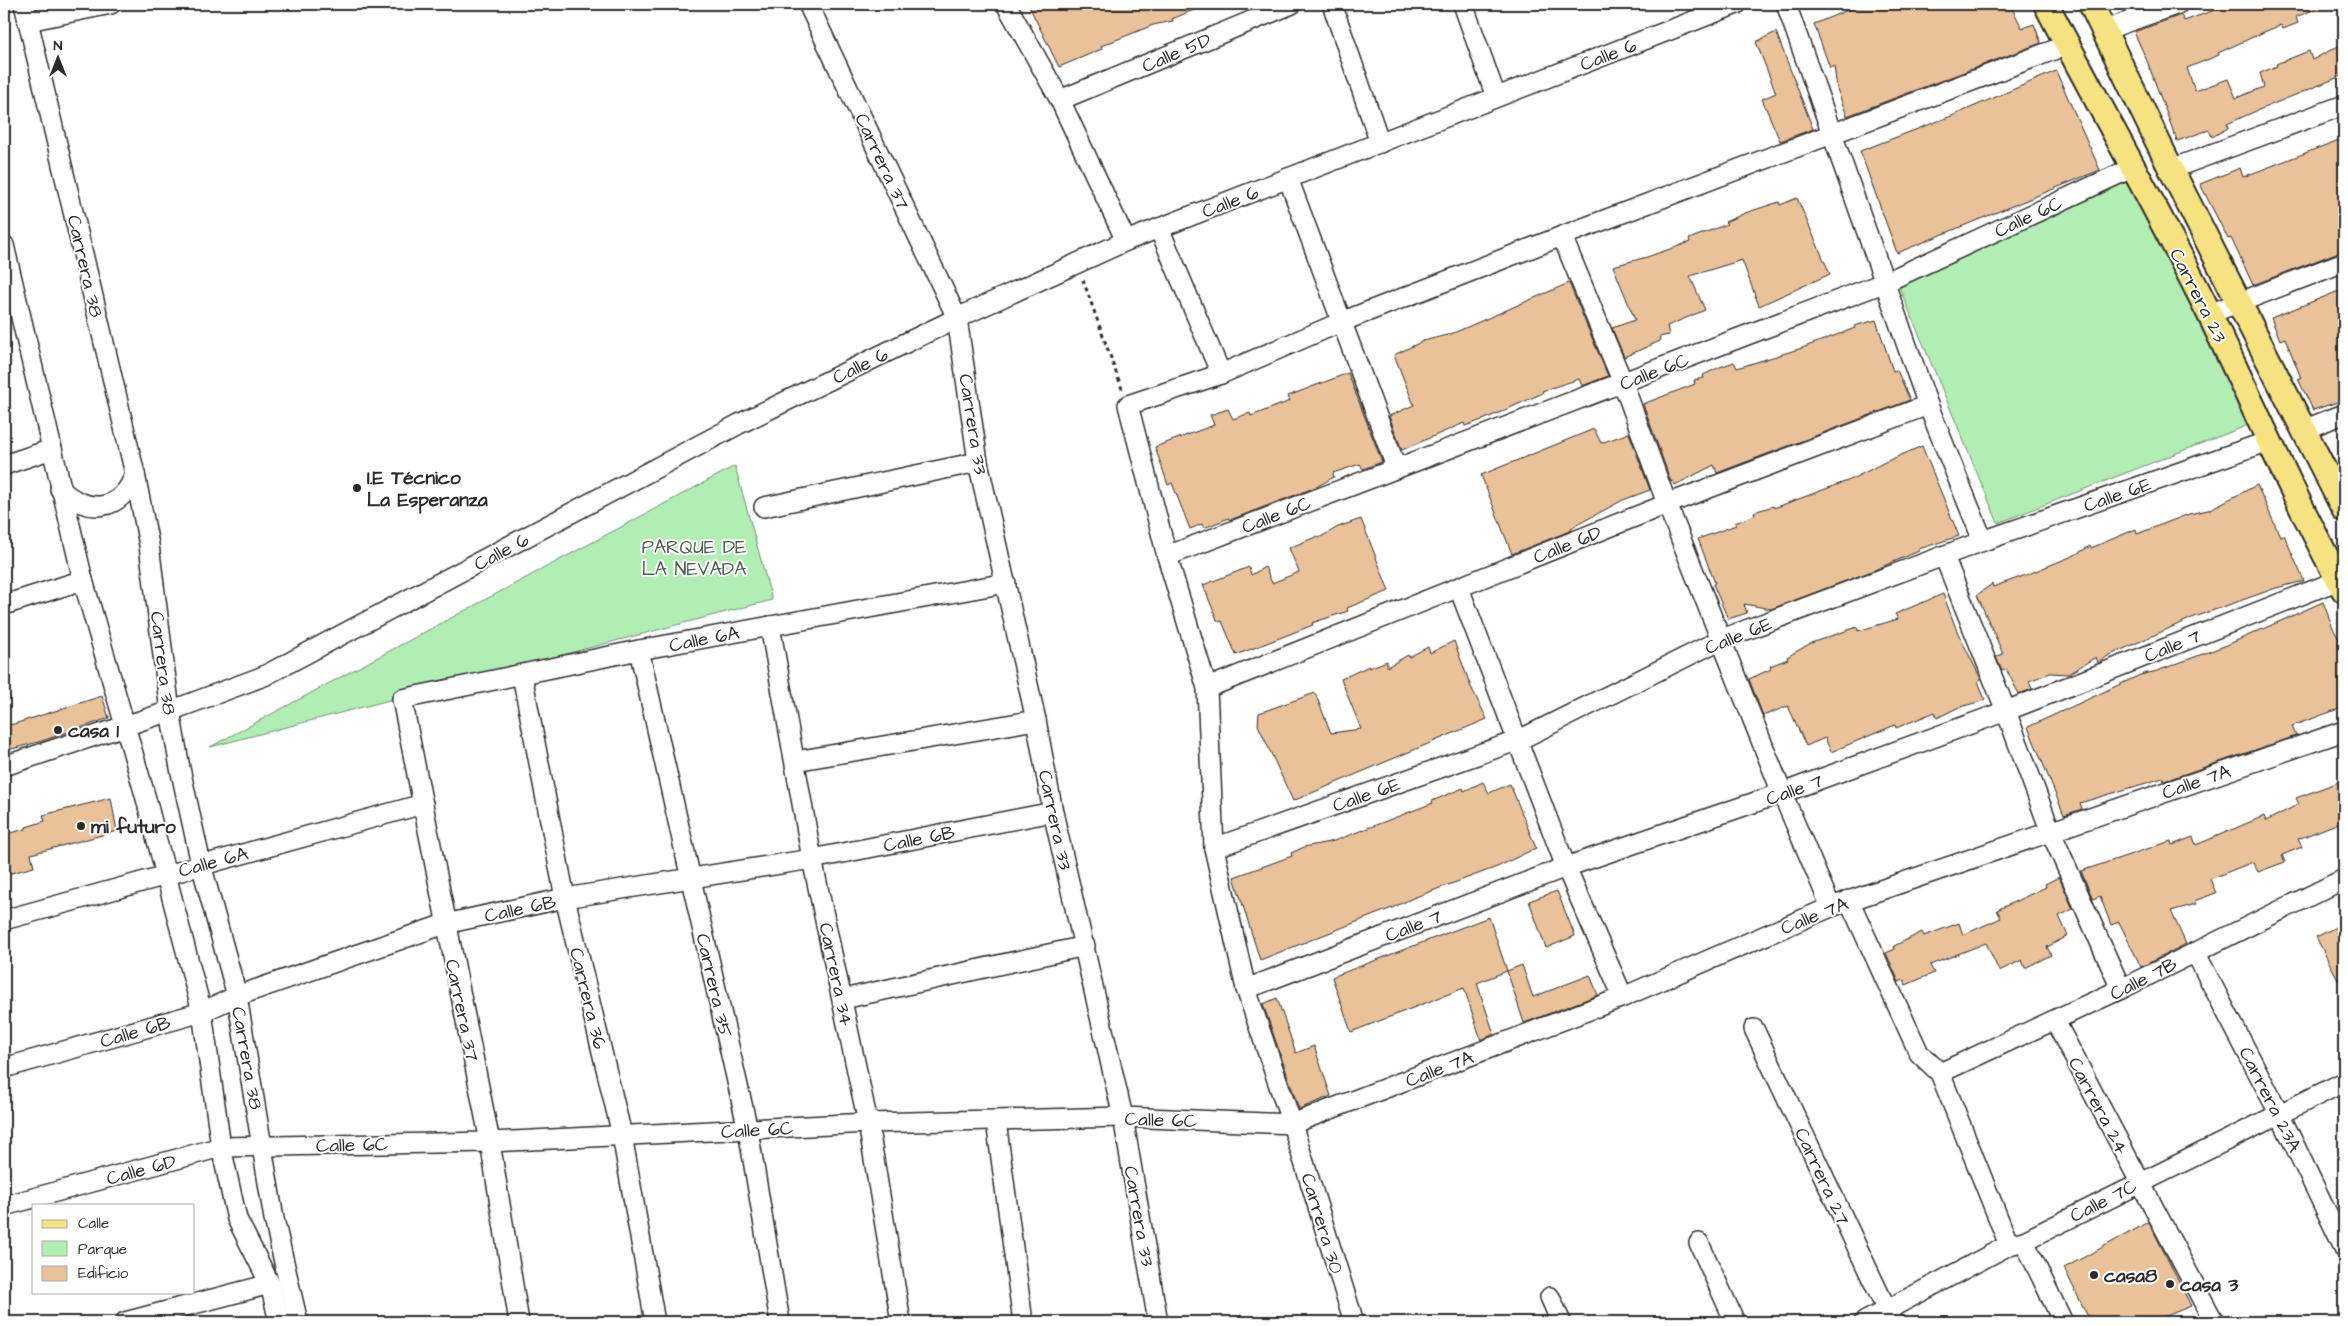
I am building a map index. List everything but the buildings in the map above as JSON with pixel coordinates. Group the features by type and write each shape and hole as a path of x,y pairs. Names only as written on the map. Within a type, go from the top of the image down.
{"main road":[{"name":"Carrera 23","path":"2046,4 2134,167 2210,314 2269,441 2341,585"},
{"name":"Carrera 23","path":"2091,4 2171,169 2305,429 2344,509"}],"street":[{"path":"26,12 111,4"},
{"name":"Carrera 37","path":"808,4 957,318"},
{"path":"1006,4 1060,100 1126,241"},
{"name":"Calle 5D","path":"1060,100 1292,4"},
{"path":"1332,4 1380,143"},
{"path":"1463,4 1496,97"},
{"name":"Calle 6","path":"4,766 170,711 264,676 739,424 957,318 1077,265 1126,241 1736,4"},
{"path":"1786,4 1833,132 1928,405 1983,541"},
{"path":"2105,30 2178,4"},
{"name":"Carrera 38","path":"26,12 135,474 149,545 170,711 201,864 237,996 274,1218 298,1322"},
{"path":"1128,405 1221,374 1341,322 2067,44"},
{"path":"2171,169 2344,105"},
{"name":"Calle 6C","path":"1167,556 1396,467 1623,383 1886,282 2134,167"},
{"path":"1288,178 1396,467"},
{"path":"1159,228 1221,374"},
{"path":"1562,236 1623,383 1667,504 1782,793 1831,907"},
{"name":"Carrera 38","path":"4,245 9,289 52,449 60,490 83,580 166,874 202,1012 221,1147 237,1218 270,1284 278,1322"},
{"path":"2210,314 2344,262"},
{"name":"Carrera 33","path":"957,318 978,462 1036,720 1053,812 1085,946 1122,1117 1158,1322"},
{"name":"Carrera 30","path":"1128,405 1167,556 1207,688 1214,848 1246,989 1292,1124 1354,1322"},
{"name":"Calle 6D","path":"1207,688 1667,504 1928,405"},
{"path":"2305,429 2344,414"},
{"name":"Calle 6E","path":"1214,848 1519,740 1722,639 1983,541 2269,441"},
{"path":"4,465 52,449"},
{"path":"764,507 978,462"},
{"path":"60,490 72,501 87,506 103,506 118,500 130,489 135,474"},
{"path":"1944,556 2006,711 2050,830 2121,989"},
{"path":"4,605 83,580"},
{"name":"Calle 6A","path":"402,700 640,650 1006,583"},
{"name":"Calle 7","path":"1246,989 1566,867 1782,793 2341,585"},
{"path":"1459,588 1519,740 1566,867 1623,997"},
{"name":"Carrera 34","path":"770,626 812,859 868,1123 901,1322"},
{"name":"Carrera 35","path":"640,650 748,1130 780,1322"},
{"name":"Carrera 36","path":"522,674 565,898 622,1135 655,1322"},
{"name":"Carrera 37","path":"402,700 445,924 490,1142 519,1322"},
{"path":"795,761 1036,720"},
{"name":"Calle 7A","path":"1292,1124 1623,997 1831,907 2050,830 2344,731"},
{"name":"Calle 6A","path":"4,920 423,804"},
{"name":"Calle 6B","path":"4,1068 202,1012 237,996 445,924 565,898 690,876 812,859 1053,812"},
{"name":"Calle 7B","path":"1940,1073 2055,1021 2344,879"},
{"path":"1850,900 1919,1053 1940,1073 2016,1243 2063,1322"},
{"path":"843,999 1085,946"},
{"name":"Carrera 23A","path":"2195,952 2280,1115 2344,1248"},
{"name":"Carrera 24","path":"2055,1021 2214,1322"},
{"name":"Carrera 27","path":"1754,1029 1890,1317"},
{"name":"Calle 7C","path":"1864,1322 1890,1317 2016,1243 2344,1082"},
{"name":"Calle 6C","path":"221,1147 490,1142 868,1123 1122,1117 1292,1124"},
{"path":"996,1121 1023,1322"},
{"name":"Calle 6D","path":"4,1206 221,1147"},
{"path":"1699,1244 1735,1322"},
{"path":"125,1322 270,1284"},
{"path":"1550,1296 1561,1322"}],"path":[{"path":"1077,265 1128,405"}],"green space":[{"path":"2126,175 2251,424 1998,523 1893,272"},
{"name":"PARQUE DE LA NEVADA","path":"735,466 772,600 210,747"}],"place":[{"name":"I.E Técnico La Esperanza","path":"357,488"},
{"name":"casa 1","path":"58,730"},
{"name":"mi futuro","path":"81,826"},
{"name":"casa8","path":"2094,1275"},
{"name":"casa 3","path":"2170,1284"}]}
